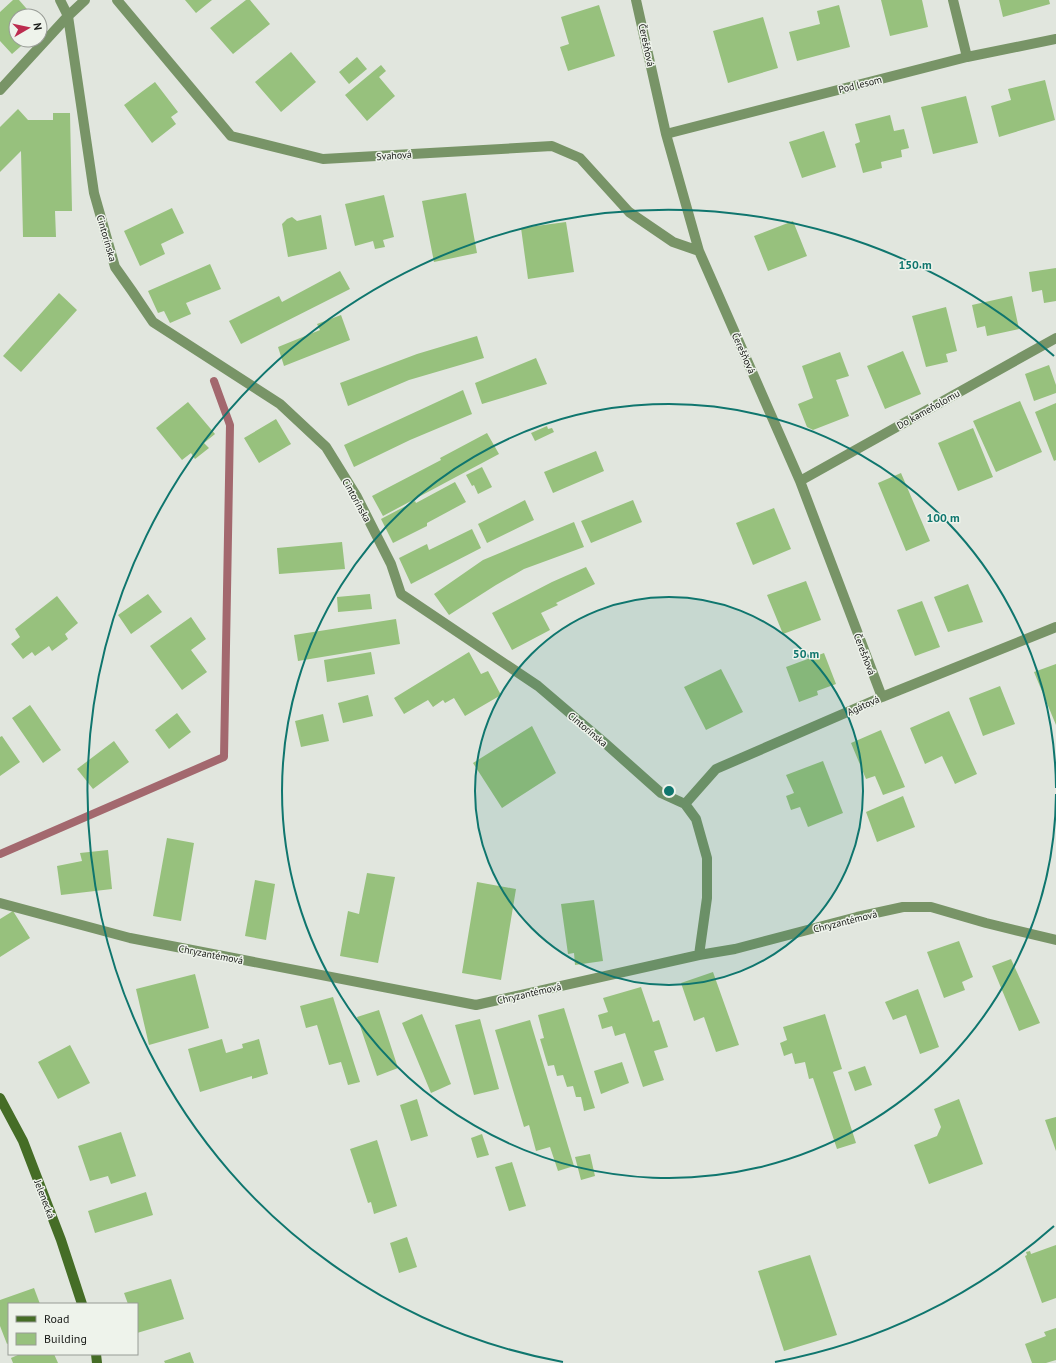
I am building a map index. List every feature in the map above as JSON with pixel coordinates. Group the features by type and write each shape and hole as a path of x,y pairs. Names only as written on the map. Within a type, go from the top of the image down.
{"street":[{"name":"Cintorínska","path":"60,0 68,16 94,193 115,267 153,322 280,404 326,447 360,504 391,564 401,594 538,686 661,793 685,804"},
{"path":"0,90 68,16 85,0"},
{"name":"Svahová","path":"117,0 231,136 323,159 552,146 580,158 629,212 673,242 700,251"},
{"name":"Čerešňová","path":"636,0 666,134 700,251 800,481 882,697"},
{"path":"953,0 967,57"},
{"name":"Pod lesom","path":"666,134 967,57 1056,39"},
{"name":"Do kameňolomu","path":"800,481 1056,338"},
{"name":"Agátová","path":"685,804 716,768 882,697 1056,627"},
{"path":"685,804 696,819 707,858 707,898 699,955"},
{"name":"Chryzantémová","path":"0,903 130,938 476,1005 699,955 736,949 857,916 903,908 931,907 986,923 1056,940"},
{"name":"Jelenecká","path":"0,1098 23,1141 61,1240 82,1303"}],"building":[{"path":"13,0 19,0 26,8 8,8 8,48 19,48 12,54 0,41 0,12"},
{"path":"185,0 212,0 196,13"},
{"path":"246,0 250,0 270,24 233,54 210,28"},
{"path":"881,0 922,0 928,27 890,36"},
{"path":"999,0 1049,0 1050,4 1003,17"},
{"path":"599,5 615,56 568,71 560,47 569,44 561,17"},
{"path":"839,5 850,47 797,61 789,32 820,24 817,11"},
{"path":"763,17 778,68 728,83 713,31"},
{"path":"291,52 316,82 281,112 255,82"},
{"path":"357,57 367,69 349,84 339,72"},
{"path":"381,65 386,71 379,77 395,96 367,121 345,95"},
{"path":"1045,80 1055,120 999,137 991,106 1011,100 1008,89"},
{"path":"155,82 178,112 171,117 176,124 152,143 124,105"},
{"path":"966,96 978,143 933,154 921,107"},
{"path":"18,109 28,120 53,120 53,113 70,113 72,211 55,211 56,237 23,237 21,151 0,172 0,127"},
{"path":"890,115 894,131 904,129 909,148 901,150 902,157 881,162 882,168 863,173 855,144 860,142 855,124"},
{"path":"824,131 836,167 802,178 789,142"},
{"path":"466,193 477,253 434,262 422,201"},
{"path":"384,195 394,237 383,240 385,247 375,249 373,241 355,246 345,204"},
{"path":"172,208 184,233 161,244 165,254 140,266 124,231"},
{"path":"321,215 327,249 288,257 282,224 287,219 292,217 297,221"},
{"path":"793,221 807,256 768,271 754,236"},
{"path":"566,222 574,272 528,279 521,228"},
{"path":"210,264 221,289 186,303 191,314 170,323 164,311 158,313 148,291"},
{"path":"1056,268 1056,301 1044,303 1042,290 1032,292 1029,272"},
{"path":"340,271 350,289 241,344 229,321 279,296 282,302"},
{"path":"59,293 77,310 21,372 3,356"},
{"path":"1012,296 1019,329 987,336 985,326 977,328 972,305"},
{"path":"946,307 957,351 946,354 948,362 926,367 912,316"},
{"path":"341,315 350,340 284,366 278,347 320,330 317,324"},
{"path":"477,336 484,358 409,380 348,406 340,383 417,354"},
{"path":"903,351 921,394 885,409 867,366"},
{"path":"840,352 849,376 836,380 849,416 813,430 807,427 798,404 813,398 802,366"},
{"path":"536,358 547,384 482,404 475,383"},
{"path":"1049,365 1056,385 1056,393 1034,401 1025,374"},
{"path":"463,390 472,414 410,440 354,467 344,445"},
{"path":"1020,401 1042,452 996,472 973,421"},
{"path":"188,402 215,434 204,443 209,448 195,459 191,453 182,460 156,428"},
{"path":"1056,403 1056,460 1054,461 1035,412"},
{"path":"276,419 291,444 259,463 244,438"},
{"path":"547,426 548,429 552,428 554,432 535,441 531,433"},
{"path":"973,428 993,477 958,491 938,443"},
{"path":"487,433 499,454 383,516 372,496 441,460 440,458"},
{"path":"596,451 604,471 553,493 544,472"},
{"path":"482,467 492,487 478,494 474,485 472,486 466,475"},
{"path":"901,473 930,541 906,551 878,483"},
{"path":"455,482 466,502 427,523 427,526 393,543 381,519 415,501 416,503"},
{"path":"525,500 534,520 487,543 478,524"},
{"path":"633,500 642,522 591,543 581,521"},
{"path":"774,508 791,549 753,565 736,523"},
{"path":"574,522 584,547 524,569 449,615 434,594 483,560"},
{"path":"472,529 481,548 411,584 399,558 427,544 429,550"},
{"path":"342,542 345,569 279,574 277,548"},
{"path":"586,567 595,584 556,603 558,605 541,613 550,630 512,650 492,613 552,582"},
{"path":"806,581 821,620 783,634 767,595"},
{"path":"968,584 983,622 948,632 934,597"},
{"path":"148,594 162,612 131,634 118,615"},
{"path":"370,594 372,609 338,612 337,597"},
{"path":"57,596 78,623 65,634 68,639 52,651 49,646 35,656 32,652 23,659 11,644 20,637 15,629"},
{"path":"922,601 940,647 915,656 897,610"},
{"path":"191,617 206,639 191,650 207,672 182,690 150,646"},
{"path":"396,619 400,644 298,661 294,635"},
{"path":"371,652 375,674 327,682 324,660"},
{"path":"469,652 481,674 488,671 501,695 465,716 454,698 445,703 443,700 433,707 428,700 404,714 394,698"},
{"path":"824,653 836,684 817,691 818,695 799,702 786,667"},
{"path":"1056,664 1056,725 1034,672"},
{"path":"721,669 743,712 706,730 684,687"},
{"path":"1000,686 1015,724 983,736 969,698"},
{"path":"368,695 373,716 343,723 338,703"},
{"path":"30,705 61,750 43,763 12,718"},
{"path":"949,711 977,774 955,784 942,756 925,764 910,728"},
{"path":"177,713 191,732 169,749 155,730"},
{"path":"323,714 329,741 301,747 295,721"},
{"path":"532,726 556,773 502,808 473,763"},
{"path":"881,730 905,787 883,795 875,776 866,779 851,743"},
{"path":"2,736 20,762 0,776 0,737"},
{"path":"114,741 129,762 93,789 77,769"},
{"path":"823,761 843,813 808,827 800,807 791,810 786,796 794,793 786,775"},
{"path":"903,796 915,827 877,842 866,812"},
{"path":"167,838 194,843 181,921 153,916"},
{"path":"108,850 112,889 61,895 57,866 82,861 80,853"},
{"path":"367,873 395,877 378,963 340,956 348,911 359,914"},
{"path":"255,880 275,884 266,940 245,936"},
{"path":"477,882 516,889 501,980 462,973"},
{"path":"594,900 603,961 575,965 574,953 568,954 561,904"},
{"path":"13,911 30,938 0,957 0,919"},
{"path":"959,941 973,977 962,982 965,990 944,998 927,952"},
{"path":"1011,959 1040,1023 1019,1031 992,966"},
{"path":"713,972 739,1045 716,1052 704,1017 694,1021 681,983"},
{"path":"195,974 209,1028 149,1045 136,989"},
{"path":"641,987 653,1022 659,1020 668,1047 654,1051 664,1080 643,1087 625,1033 615,1036 612,1026 602,1029 598,1015 608,1012 603,998"},
{"path":"918,989 939,1047 920,1054 906,1015 893,1020 885,1002"},
{"path":"333,997 360,1082 348,1085 341,1062 329,1065 317,1025 306,1028 300,1006"},
{"path":"564,1008 595,1108 584,1111 581,1097 576,1097 573,1086 567,1087 563,1075 557,1076 554,1065 548,1066 540,1039 544,1038 538,1015"},
{"path":"379,1010 398,1068 377,1076 357,1017"},
{"path":"422,1014 451,1084 431,1093 402,1023"},
{"path":"825,1014 842,1069 833,1072 856,1143 837,1149 813,1078 809,1079 805,1062 795,1064 792,1053 784,1056 780,1043 787,1040 783,1027"},
{"path":"480,1019 499,1089 474,1095 455,1025"},
{"path":"530,1020 574,1166 558,1171 550,1147 536,1151 529,1125 524,1127 495,1030"},
{"path":"222,1039 226,1053 243,1048 242,1044 259,1039 268,1074 252,1079 252,1076 200,1092 188,1049"},
{"path":"70,1045 90,1083 58,1099 38,1062"},
{"path":"622,1062 629,1083 601,1094 594,1071"},
{"path":"865,1066 872,1085 855,1091 848,1072"},
{"path":"417,1099 428,1136 411,1141 400,1105"},
{"path":"959,1099 983,1164 929,1184 914,1145 937,1136 941,1127 934,1109"},
{"path":"1056,1117 1056,1151 1045,1120"},
{"path":"121,1132 136,1176 111,1184 108,1176 90,1181 78,1146"},
{"path":"482,1134 489,1155 477,1158 471,1138"},
{"path":"377,1140 397,1206 374,1214 371,1202 368,1203 350,1149"},
{"path":"590,1154 595,1176 581,1180 575,1157"},
{"path":"512,1162 526,1206 509,1211 495,1167"},
{"path":"146,1192 153,1215 95,1233 88,1211"},
{"path":"407,1237 417,1267 399,1273 390,1243"},
{"path":"1056,1245 1056,1298 1042,1303 1025,1256 1027,1255 1026,1252 1030,1251 1031,1254"},
{"path":"810,1255 837,1335 784,1351 758,1271"},
{"path":"171,1279 184,1319 138,1333 138,1303 128,1303 124,1293"},
{"path":"34,1288 40,1303 8,1303 7,1344 0,1326 0,1300"},
{"path":"1056,1328 1056,1360 1046,1363 1032,1363 1025,1344 1046,1336 1044,1332"},
{"path":"190,1352 194,1363 165,1363 164,1361"},
{"path":"18,1355 54,1355 58,1363 13,1363 11,1358"}],"waterway":[{"path":"0,854 224,757 230,425 214,381"}]}
